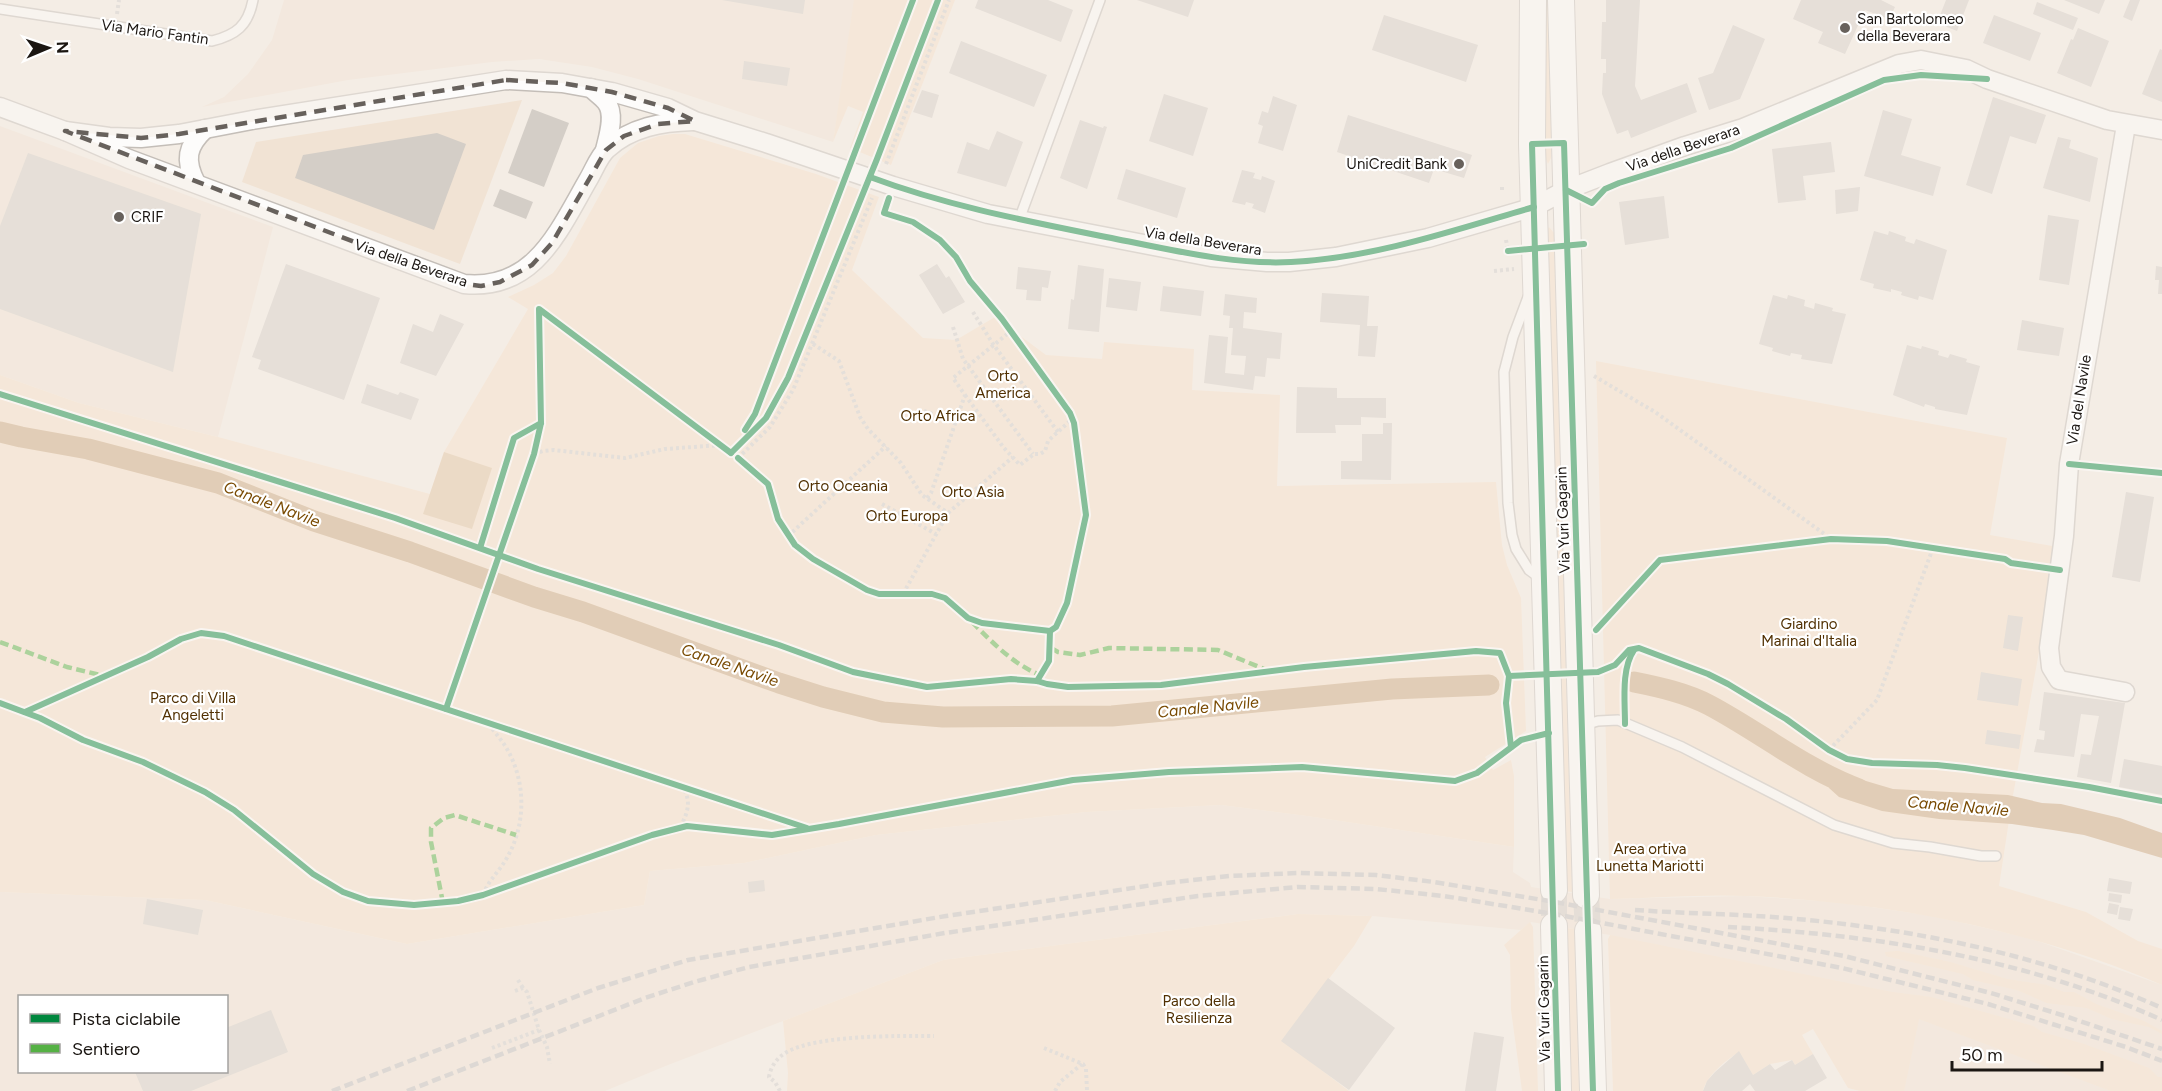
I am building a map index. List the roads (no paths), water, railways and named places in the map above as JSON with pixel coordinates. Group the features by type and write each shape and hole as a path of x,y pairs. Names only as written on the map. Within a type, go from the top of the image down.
{"main road":[{"name":"Via Yuri Gagarin","path":"1533,0 1532,144 1536,248 1528,272 1545,581 1554,890"},
{"name":"Via Yuri Gagarin","path":"1561,0 1586,895"},
{"name":"Via Yuri Gagarin","path":"1554,926 1558,1091"},
{"path":"1588,931 1593,1091"}],"street":[{"name":"Via della Beverara","path":"65,131 109,137 141,138 506,80 538,80 590,87 668,108 694,121 956,205 1019,220 1211,257 1289,262 1336,257 1428,238 1534,207 1566,190 1674,150 1743,128 1899,64 1921,60 1966,69 2062,106 2126,125 2162,130"},
{"name":"Via della Beverara","path":"0,107 65,131 129,159 464,284 481,286 500,282 532,265 552,243 605,150 611,127 610,108 607,102 590,87"},
{"name":"Via della Beverara","path":"605,150 624,136 637,130 675,122 694,121"},
{"name":"Via del Navile","path":"2125,692 2060,680 2051,668 2049,648 2060,570 2071,447 2126,125"},
{"path":"196,183 188,169 189,155 193,140 205,129"}],"lane":[{"name":"Via Mario Fantin","path":"0,9 212,41 229,37 243,25 253,0"},
{"path":"1019,220 1100,0"},
{"path":"1528,272 1504,372 1508,503 1516,549 1528,570 1545,581"},
{"path":"1581,726 1598,721 1618,720 1682,747 1834,825 1893,843 1996,856"}],"water":[{"path":"1839,773 1893,789 2008,795 2042,803 2061,804 2120,818 2162,833 2162,858 2084,835 2012,824 1939,819 1882,811 1839,797 1829,788"}],"waterway":[{"name":"Canale Navile","path":"0,432 88,449 218,483 314,521 583,612 779,683 883,712 943,717 1112,716 1392,689 1489,685"},
{"name":"Canale Navile","path":"1634,682 1672,691 1700,701 1801,761 1859,789"}],"tunnel":[{"path":"1554,890 1554,926"},
{"path":"1586,895 1588,931"}],"railway":[{"path":"332,1091 598,988 688,960 946,916 1166,883 1229,876 1298,873 1376,875 1434,882 1555,902 1844,956 1991,993 2162,1049"},
{"path":"407,1091 645,998 749,967 945,933 1094,911 1198,896 1298,887 1376,889 1444,896 1554,914 1842,968 1988,1004 2126,1047 2162,1061"},
{"path":"1635,910 1808,920 1944,940 2033,961 2120,990 2162,1008"},
{"path":"1728,927 1839,936 1950,953 2057,980 2162,1020"}],"place":[{"name":"San Bartolomeo della Beverara","path":"1845,28"},
{"name":"UniCredit Bank","path":"1459,164"},
{"name":"CRIF","path":"119,217"}],"park label":[{"name":"Orto America","path":"1003,384"},
{"name":"Orto Africa","path":"938,416"},
{"name":"Orto Oceania","path":"843,486"},
{"name":"Orto Asia","path":"973,492"},
{"name":"Orto Europa","path":"907,516"},
{"name":"Giardino Marinai d'Italia","path":"1809,632"},
{"name":"Parco di Villa Angeletti","path":"193,706"},
{"name":"Area ortiva Lunetta Mariotti","path":"1650,858"},
{"name":"Parco della Resilienza","path":"1199,1010"}]}
